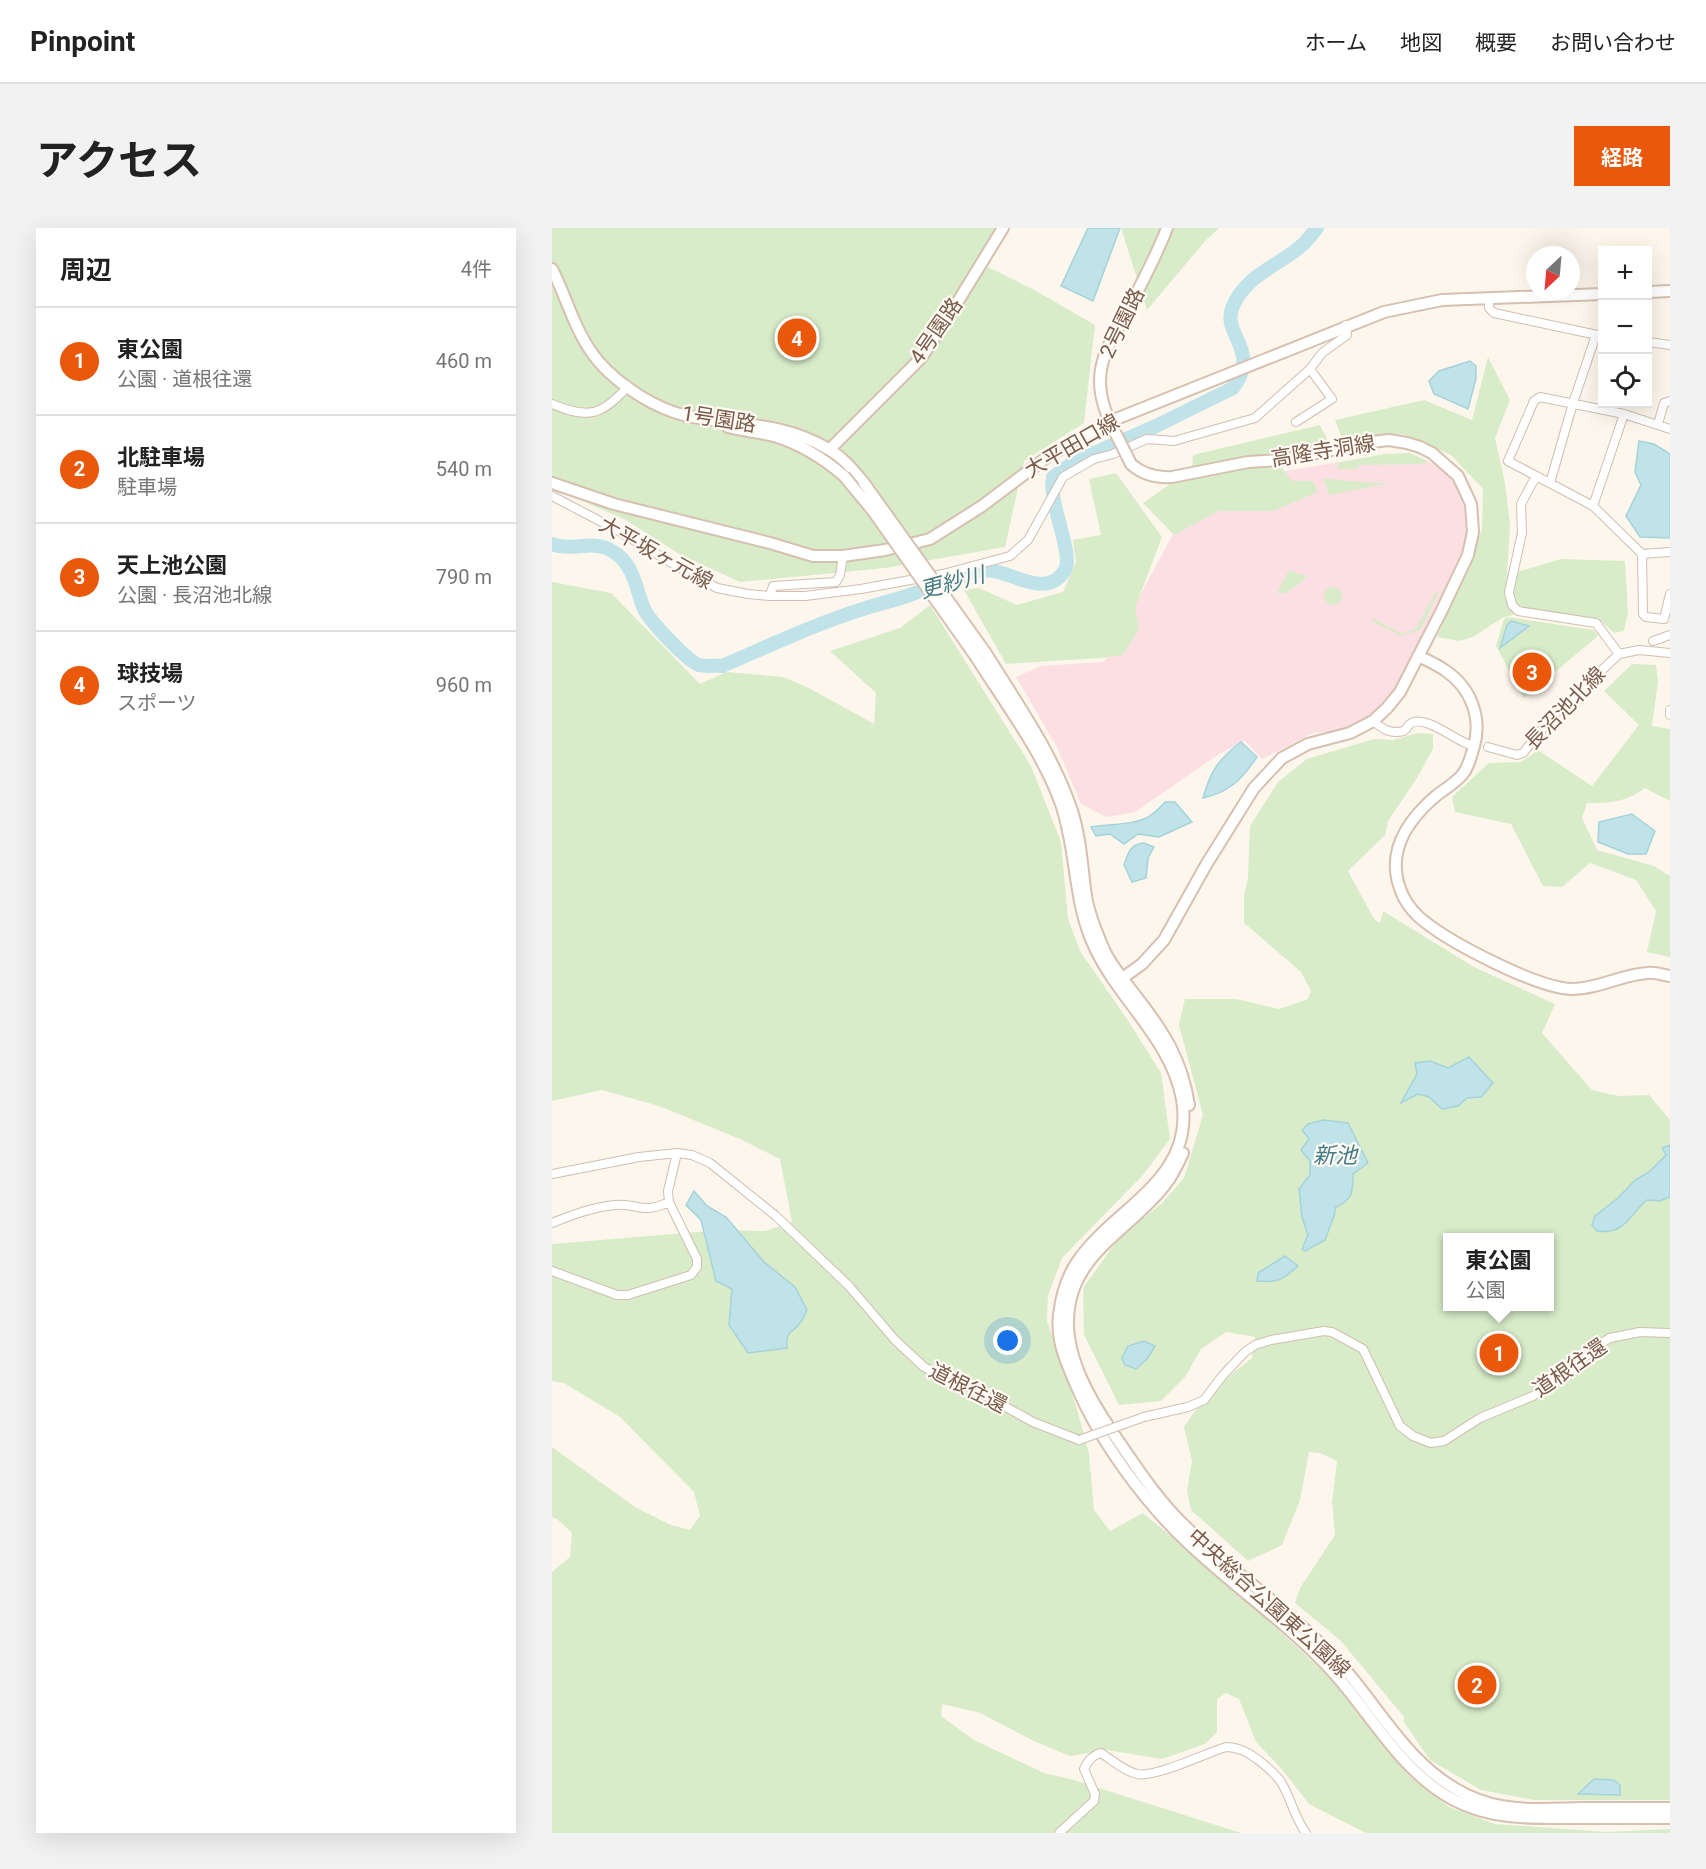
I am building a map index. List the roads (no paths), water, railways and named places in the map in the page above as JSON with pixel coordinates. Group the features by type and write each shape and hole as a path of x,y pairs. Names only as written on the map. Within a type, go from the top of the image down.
{"street":[{"name":"4号園路","path":"830,449 921,358 1002,228"},
{"name":"2号園路","path":"1131,464 1101,394 1102,362 1167,228"},
{"name":"1号園路","path":"552,269 582,340 599,362 628,386 666,409 685,416 758,424 792,432 830,449 847,471"},
{"path":"1652,292 1670,291"},
{"name":"大平田口線","path":"552,483 614,504 813,556 843,556 885,550 930,538 982,506 1051,453 1111,421 1346,325 1394,308 1442,300 1598,294"},
{"path":"1489,299 1489,308 1494,313 1598,335"},
{"name":"大平坂ヶ元線","path":"552,496 617,530 717,588 770,596 805,596 861,590 943,574 1010,556 1028,540 1063,477 1094,459 1113,454 1147,439 1174,441 1254,418 1310,369 1322,353 1347,335 1346,325"},
{"path":"1550,483 1573,403 1598,338"},
{"path":"1652,343 1670,345"},
{"path":"1296,422 1332,399 1310,369"},
{"path":"552,404 582,414 597,411 612,404 628,386"},
{"path":"1670,429 1624,414 1540,397 1534,401 1508,461 1593,506 1642,554 1643,614 1646,617 1664,619 1670,594"},
{"path":"1658,424 1664,403 1670,401"},
{"path":"1593,506 1624,414"},
{"path":"705,419 774,436 802,446 864,483 1048,756 1072,810 1090,912 1119,981 1166,1055 1182,1099 1183,1119 1179,1143 1162,1177 1077,1261 1067,1280 1060,1309 1058,1332 1063,1353 1090,1414 1131,1477 1188,1543 1331,1669 1362,1705 1404,1761 1428,1783 1451,1799 1492,1814 1518,1818 1628,1813 1670,1818"},
{"name":"高隆寺洞線","path":"1131,464 1139,471 1160,478 1172,477 1248,462 1282,460 1381,441 1407,443 1420,447 1449,466 1466,489 1471,504 1473,532 1468,555 1406,680 1387,708 1373,722"},
{"path":"847,471 873,511 980,655"},
{"path":"1536,476 1521,504 1522,533 1509,592 1512,605 1518,611 1596,623 1619,654"},
{"path":"1642,554 1670,552"},
{"path":"770,596 773,586 836,582 840,575 843,556"},
{"path":"1653,641 1670,635"},
{"name":"長沼池北線","path":"1488,747 1517,755 1523,753 1552,717 1619,654 1639,650 1670,653"},
{"path":"1418,656 1447,671 1469,695 1477,722 1476,740 1468,765 1461,776 1416,815 1403,833 1396,852 1399,883 1404,897 1413,910 1424,921 1457,943 1552,986 1574,989 1648,972 1670,976"},
{"path":"1670,710 1670,715"},
{"path":"1119,981 1142,964 1164,940 1206,865 1254,788 1282,758 1308,744 1350,733 1373,722 1386,731 1395,733 1404,731 1410,723 1415,722 1436,725 1468,744"},
{"name":"中央総合公園東公園線","path":"1119,981 1155,1021 1173,1049 1183,1071 1190,1111 1185,1146 1164,1186 1092,1258 1080,1274 1071,1298 1068,1322 1071,1347 1079,1372 1103,1419 1145,1478 1185,1527 1290,1616 1333,1656 1364,1692 1410,1753 1447,1785 1479,1800 1528,1810 1628,1813 1652,1808 1670,1808"},
{"path":"552,1174 639,1157 677,1153 668,1191 669,1202 697,1259 697,1267 691,1275 628,1295 617,1295 552,1271"},
{"name":"道根往還","path":"677,1153 692,1155 711,1163 776,1216 849,1286 896,1340 924,1367 960,1382 1033,1422 1079,1440 1144,1417 1188,1407 1203,1400 1223,1375 1255,1345 1324,1331 1332,1332 1363,1349 1400,1426 1413,1436 1431,1443 1444,1441 1480,1419 1533,1396 1572,1369 1595,1347 1610,1338 1640,1332 1670,1333"},
{"path":"552,1223 582,1212 615,1205 643,1210 655,1209 669,1202"},
{"path":"1059,1833 1094,1801 1095,1794 1084,1769 1095,1755 1101,1753 1124,1769 1144,1774 1163,1770 1226,1747 1234,1747 1251,1755 1273,1771 1282,1783 1299,1824 1306,1833"}],"water":[{"path":"1088,228 1120,228 1093,301 1061,286"},
{"path":"1470,361 1476,366 1476,379 1468,409 1434,394 1429,381 1439,371"},
{"path":"1639,441 1654,444 1670,454 1670,538 1640,537 1626,516 1641,485 1635,472"},
{"path":"1511,621 1529,626 1500,648 1507,625"},
{"path":"1241,742 1257,757 1234,784 1221,792 1203,798 1216,766"},
{"path":"1165,802 1175,802 1192,822 1159,837 1138,834 1124,844 1110,834 1096,836 1091,827 1139,821 1153,814"},
{"path":"1632,814 1655,831 1646,854 1628,854 1598,842 1599,822"},
{"path":"1144,843 1154,847 1148,858 1146,878 1132,882 1124,865 1133,847"},
{"path":"1469,1057 1493,1083 1481,1097 1467,1098 1458,1106 1442,1109 1429,1097 1418,1094 1401,1103 1417,1074 1415,1063 1430,1061 1448,1068"},
{"name":"新池","path":"1323,1120 1348,1123 1368,1163 1353,1174 1351,1195 1335,1208 1325,1240 1305,1251 1302,1249 1308,1235 1302,1217 1299,1189 1310,1175 1310,1161 1301,1150 1309,1139 1302,1130 1308,1124"},
{"path":"1670,1145 1670,1197 1660,1201 1647,1200 1620,1227 1614,1230 1597,1231 1592,1225 1595,1216 1618,1198 1635,1180 1649,1172 1666,1155 1662,1148"},
{"path":"694,1191 707,1206 726,1217 764,1262 795,1287 807,1310 801,1322 788,1335 787,1348 748,1353 729,1325 732,1289 716,1281 701,1220 686,1205"},
{"path":"1285,1256 1298,1266 1280,1280 1257,1281 1258,1273"},
{"path":"1144,1341 1155,1346 1148,1358 1136,1369 1125,1365 1122,1358 1128,1346"},
{"path":"1594,1779 1614,1780 1620,1785 1620,1795 1578,1794"}],"waterway":[{"name":"更紗川","path":"552,544 569,547 601,547 610,549 618,555 632,573 644,609 653,622 693,662 705,666 722,666 827,621 971,573 990,571 1033,583 1051,582 1065,570 1067,562 1054,501 1053,477 1074,462 1156,426 1233,388 1241,375 1243,363 1230,316 1233,306 1239,295 1254,278 1301,246 1317,228"}],"place":[{"name":"球技場","path":"797,338"},
{"name":"天上池公園","path":"1532,672"},
{"name":"東公園","path":"1499,1353"},
{"name":"北駐車場","path":"1477,1685"}]}
